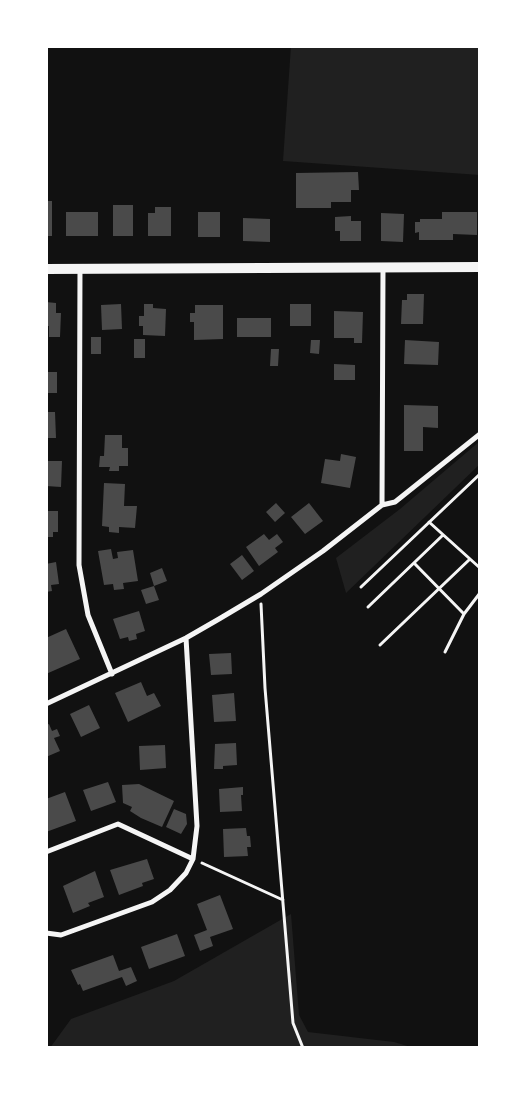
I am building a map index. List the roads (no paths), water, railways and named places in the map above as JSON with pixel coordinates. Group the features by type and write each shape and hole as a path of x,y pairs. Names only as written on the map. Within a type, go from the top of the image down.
{"main road":[{"path":"46,269 383,269 480,267"}],"street":[{"path":"80,268 79,565 88,615 112,674"},
{"path":"382,505 383,269"},
{"path":"46,704 186,638 261,594 323,551 382,505 395,502 480,434"},
{"path":"46,933 61,935 152,902 170,890 186,873 193,859 198,826 186,638"},
{"path":"46,852 118,824 193,859"}]}
